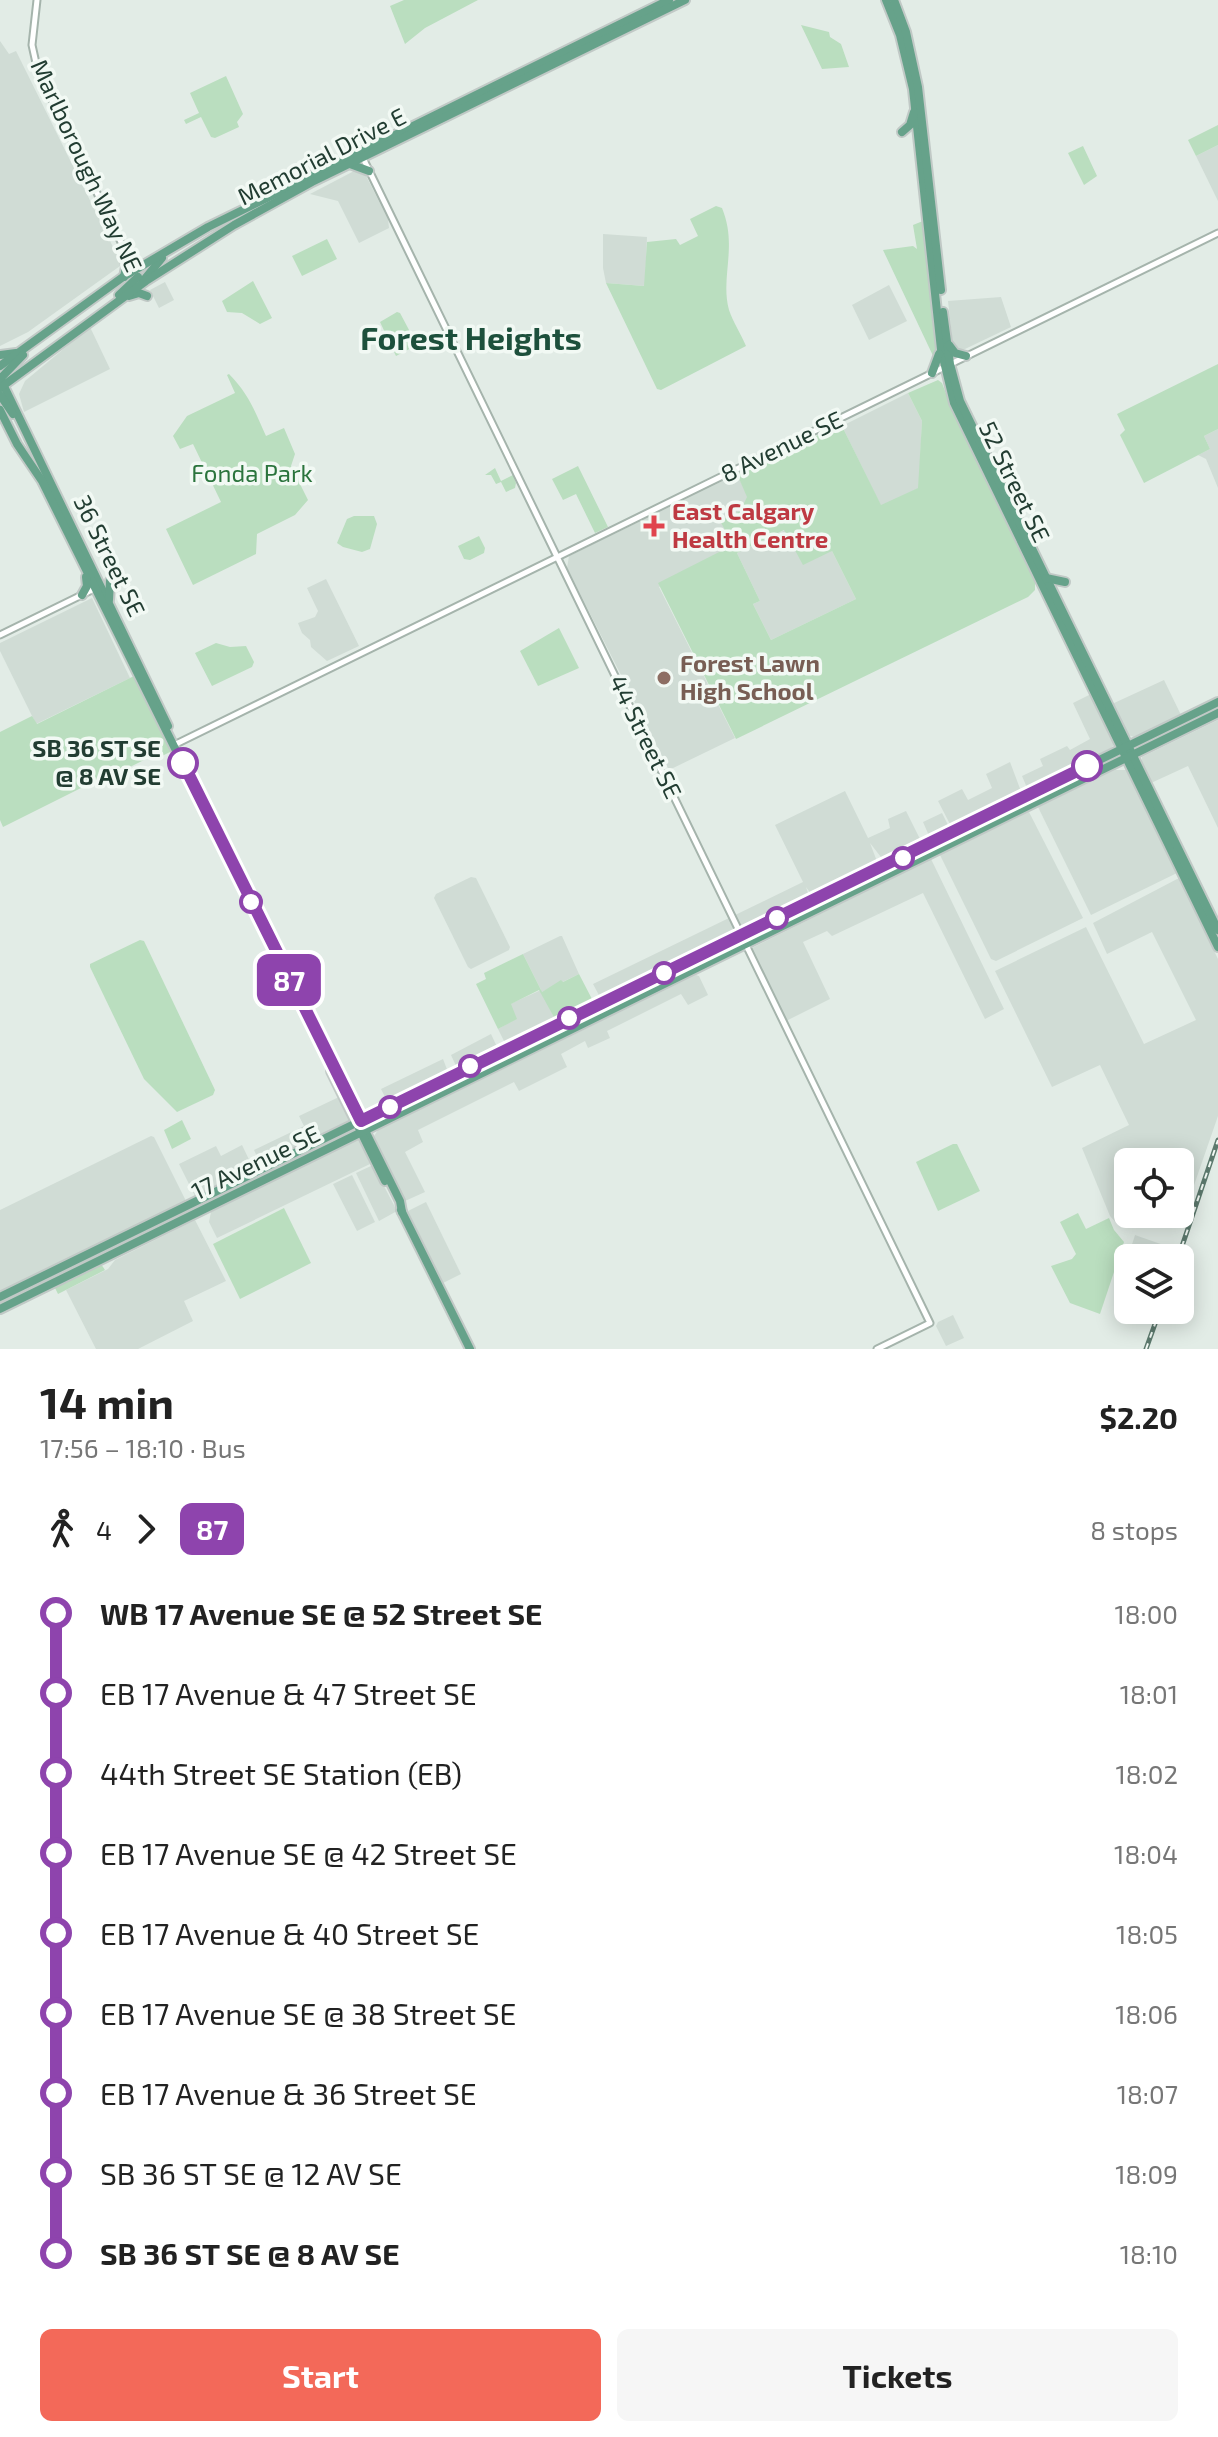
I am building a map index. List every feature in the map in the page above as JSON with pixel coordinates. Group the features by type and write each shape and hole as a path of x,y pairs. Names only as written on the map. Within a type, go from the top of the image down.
{"main road":[{"name":"Memorial Drive E","path":"0,366 123,277 138,277 349,164 362,154 669,0"},
{"name":"Memorial Drive E","path":"1,384 24,371 125,297 138,277 174,246 234,213 685,0"},
{"name":"52 Street SE","path":"886,0 905,52 915,107 947,381 961,419 1218,930"},
{"name":"52 Street SE","path":"894,0 909,41 918,87 944,345"},
{"path":"902,132 910,125 915,107"},
{"path":"349,164 369,171"},
{"path":"93,320 138,277 144,277 174,246"},
{"path":"123,277 126,267 124,249"},
{"path":"125,297 139,293 147,296"},
{"path":"23,427 1,384 37,341"},
{"path":"947,381 930,374 944,345 966,356"},
{"path":"0,355 21,352"},
{"name":"52 Street SE","path":"947,365 969,421 1124,748"},
{"path":"13,404 13,390 24,371"},
{"name":"36 Street SE","path":"1,384 13,404 143,690 174,745 470,1349"},
{"name":"36 Street SE","path":"0,410 4,423 42,481 84,568 110,605 174,738 174,745"},
{"path":"82,595 87,586 84,568"},
{"path":"1046,578 1065,582"},
{"path":"110,581 110,605"},
{"name":"17 Avenue SE","path":"0,1297 1218,702"},
{"name":"17 Avenue SE","path":"0,1309 1218,713"},
{"name":"52 Street SE","path":"1129,758 1218,947"},
{"path":"103,1258 106,1249 128,1235"}],"street":[{"name":"Marlborough Way NE","path":"37,0 32,32 34,61 138,277"},
{"name":"44 Street SE","path":"362,154 930,1323 877,1349"},
{"name":"8 Avenue SE","path":"174,745 1218,233"},
{"path":"0,635 98,588"}],"shaded area":[{"path":"0,41 9,54 16,51 120,266 28,332 0,346"},
{"path":"1218,145 1218,201 1196,156"},
{"path":"356,170 363,170 388,219 389,228 359,243 338,201 310,194"},
{"path":"603,234 647,237 645,286 606,283"},
{"path":"165,282 174,300 159,308 150,290"},
{"path":"889,285 907,321 869,340 852,305"},
{"path":"1001,297 1011,327 957,350 953,345 948,301"},
{"path":"90,327 110,369 24,412 19,394 25,381"},
{"path":"908,393 922,421 919,488 881,506 842,426"},
{"path":"1218,429 1218,488 1206,459 1198,455 1210,449 1204,436"},
{"path":"737,474 748,497 731,538 731,546 659,587 735,738 669,770 567,568 569,556"},
{"path":"785,530 832,551 856,599 771,640 753,604 760,601 737,553"},
{"path":"326,579 359,646 327,661 311,647 310,640 302,633 298,623 315,617 318,611 307,588"},
{"path":"92,598 130,678 36,724 0,651 0,643"},
{"path":"1164,680 1181,715 1134,737 1128,735 1112,704"},
{"path":"1091,694 1115,744 1028,790 1022,776 1043,766 1040,759 1067,746 1070,750 1090,739 1073,703"},
{"path":"1218,720 1218,828 1188,766 1151,783 1141,762 1142,757"},
{"path":"1010,762 1022,794 952,828 938,801 962,789 968,800 992,788 986,774"},
{"path":"1115,770 1126,770 1177,873 1091,915 1038,807"},
{"path":"845,791 868,838 890,828 888,819 906,811 922,843 884,861 870,843 878,864 874,867 811,894 806,887 809,896 601,999 593,984 803,882 775,825"},
{"path":"1029,812 1083,918 996,961 991,959 940,855"},
{"path":"942,813 950,829 930,838 923,822"},
{"path":"931,859 1004,1009 985,1019 923,893 832,936 827,931 803,942 830,999 784,1022 750,949"},
{"path":"471,877 476,878 510,947 471,969 434,898 436,894"},
{"path":"1179,878 1218,959 1218,1116 1194,1185 1194,1148 1114,1148 1114,1220 1082,1148 1129,1125 1100,1065 1052,1087 995,971 1086,927 1144,1044 1196,1020 1152,932 1107,954 1093,923"},
{"path":"560,936 579,974 542,992 555,1019 506,1045 498,1029 516,1019 510,1004 541,990 523,954"},
{"path":"696,975 708,995 688,1005 681,994 607,1031 610,1038 588,1048 585,1041 561,1054 567,1067 519,1091 514,1082 418,1130 423,1142 405,1152 425,1192 405,1201 374,1136 378,1130"},
{"path":"491,1034 498,1049 457,1068 451,1055"},
{"path":"443,1059 448,1072 388,1103 381,1089"},
{"path":"339,1097 350,1121 261,1165 254,1150 304,1126 299,1116"},
{"path":"151,1136 186,1201 0,1293 0,1210"},
{"path":"358,1136 370,1164 217,1238 209,1222 211,1212"},
{"path":"242,1145 254,1170 196,1198 179,1164 216,1146 221,1156"},
{"path":"373,1165 397,1211 379,1221 356,1173"},
{"path":"352,1175 375,1222 357,1231 333,1184"},
{"path":"426,1202 461,1274 443,1283 408,1211"},
{"path":"195,1220 226,1281 184,1301 193,1321 138,1349 96,1349 66,1290 108,1269 115,1260"},
{"path":"1135,1235 1161,1244 1132,1244"},
{"path":"953,1315 964,1338 946,1346 936,1326"}],"green space":[{"path":"404,0 478,0 425,28 405,44 390,6"},
{"path":"801,25 829,32 830,37 841,44 849,67 822,69"},
{"path":"226,76 243,114 237,122 239,127 215,138 211,137 201,117 186,124 184,120 199,113 190,93"},
{"path":"1218,125 1218,145 1196,156 1188,140"},
{"path":"1083,146 1097,176 1084,185 1068,153"},
{"path":"716,206 722,208 729,236 726,286 729,310 746,346 661,390 657,389 606,283 644,286 647,242 676,239 680,245 698,236 690,219"},
{"path":"923,221 935,360 883,250 913,246 917,249 913,225"},
{"path":"327,239 337,259 302,276 292,256"},
{"path":"253,281 272,318 260,324 242,313 227,312 222,301"},
{"path":"397,312 417,345 396,356 380,322"},
{"path":"1218,364 1218,429 1204,436 1210,449 1144,483 1120,435 1125,430 1117,414"},
{"name":"Fonda Park","path":"229,374 247,396 266,436 284,428 295,454 291,466 308,500 295,515 257,534 256,554 193,585 166,529 221,502 193,444 180,449 173,436 187,416 235,393"},
{"path":"938,380 942,383 1035,581 1035,590 1028,597 736,739 658,583 731,546 732,542 720,521 745,509 743,505 747,497 737,474 841,424 881,505 918,488 922,421 908,393","holes":["784,530 803,565 832,551 856,599 771,640 753,604 760,601 737,553"]},
{"path":"578,466 608,527 595,533 576,494 563,500 552,479"},
{"path":"495,468 501,481 513,475 515,488 506,492 501,482 496,484 491,475 485,475"},
{"path":"374,516 377,524 370,549 362,552 337,543 347,519"},
{"path":"479,536 484,553 470,560 464,559 458,546"},
{"path":"559,628 579,668 538,686 520,651"},
{"path":"216,643 230,647 246,646 254,662 252,667 212,686 195,653"},
{"path":"134,676 172,751 154,760 150,757 128,768 123,767 3,827 0,820 0,732 32,716 37,724"},
{"path":"140,940 144,941 215,1090 213,1095 177,1112 144,1079 90,967 90,964"},
{"path":"523,954 542,992 561,980 563,982 579,974 593,1001 555,1019 539,990 511,1004 517,1019 498,1029 476,984 486,979 484,973"},
{"path":"182,1120 191,1139 172,1149 164,1130"},
{"path":"957,1144 980,1191 938,1211 916,1162"},
{"path":"284,1208 311,1263 240,1299 213,1244"},
{"path":"1078,1213 1086,1229 1109,1218 1124,1242 1114,1244 1114,1272 1100,1314 1070,1303 1051,1266 1072,1259 1076,1254 1060,1222"},
{"path":"101,1264 105,1270 58,1294 53,1284"}],"railway":[{"path":"1183,1244 1218,1140"},
{"path":"1146,1349 1155,1324"}],"bus line":[{"name":"87","path":"183,763 361,1121 1087,766"}],"place":[{"name":"East Calgary Health Centre","path":"654,526"},
{"name":"Forest Lawn High School","path":"664,678"},
{"name":"SB 36 ST SE @ 8 AV SE","path":"183,763"}],"district":[{"name":"Forest Heights","path":"471,339"}]}
